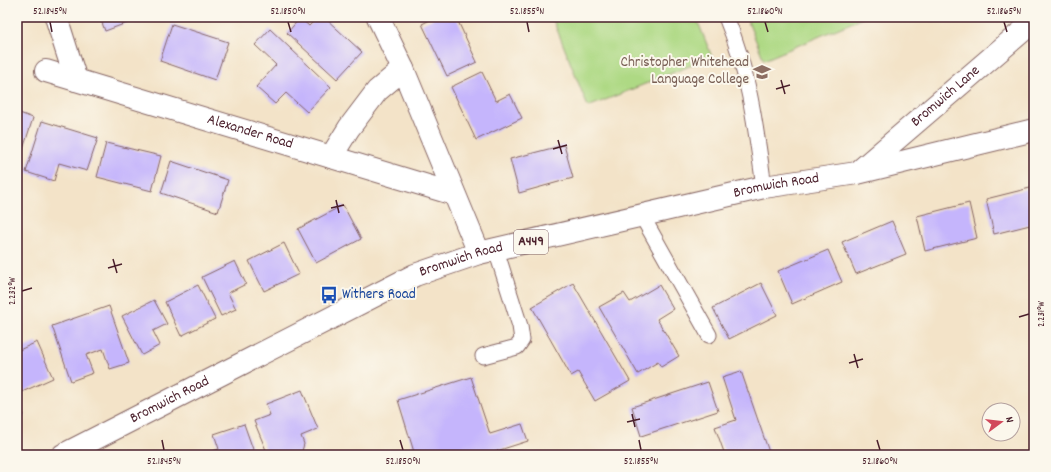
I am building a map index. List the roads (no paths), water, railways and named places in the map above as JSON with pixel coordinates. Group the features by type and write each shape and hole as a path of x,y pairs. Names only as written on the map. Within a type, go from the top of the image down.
{"street":[{"path":"56,17 76,80"},
{"path":"378,17 403,69 454,194 487,252"},
{"name":"Bromwich Lane","path":"857,173 1034,21"},
{"path":"331,157 349,128 377,91 403,69"},
{"name":"Alexander Road","path":"46,71 454,194"},
{"name":"Bromwich Road","path":"63,455 415,275 487,252 764,187 857,173 1034,130"}],"lane":[{"path":"726,17 736,41 755,119 764,187"},
{"path":"642,216 709,335"},
{"path":"483,356 517,347 522,340 520,326 487,252"}],"place":[{"name":"Christopher Whitehead Language College","path":"762,72"},
{"name":"Withers Road","path":"329,295"}]}
